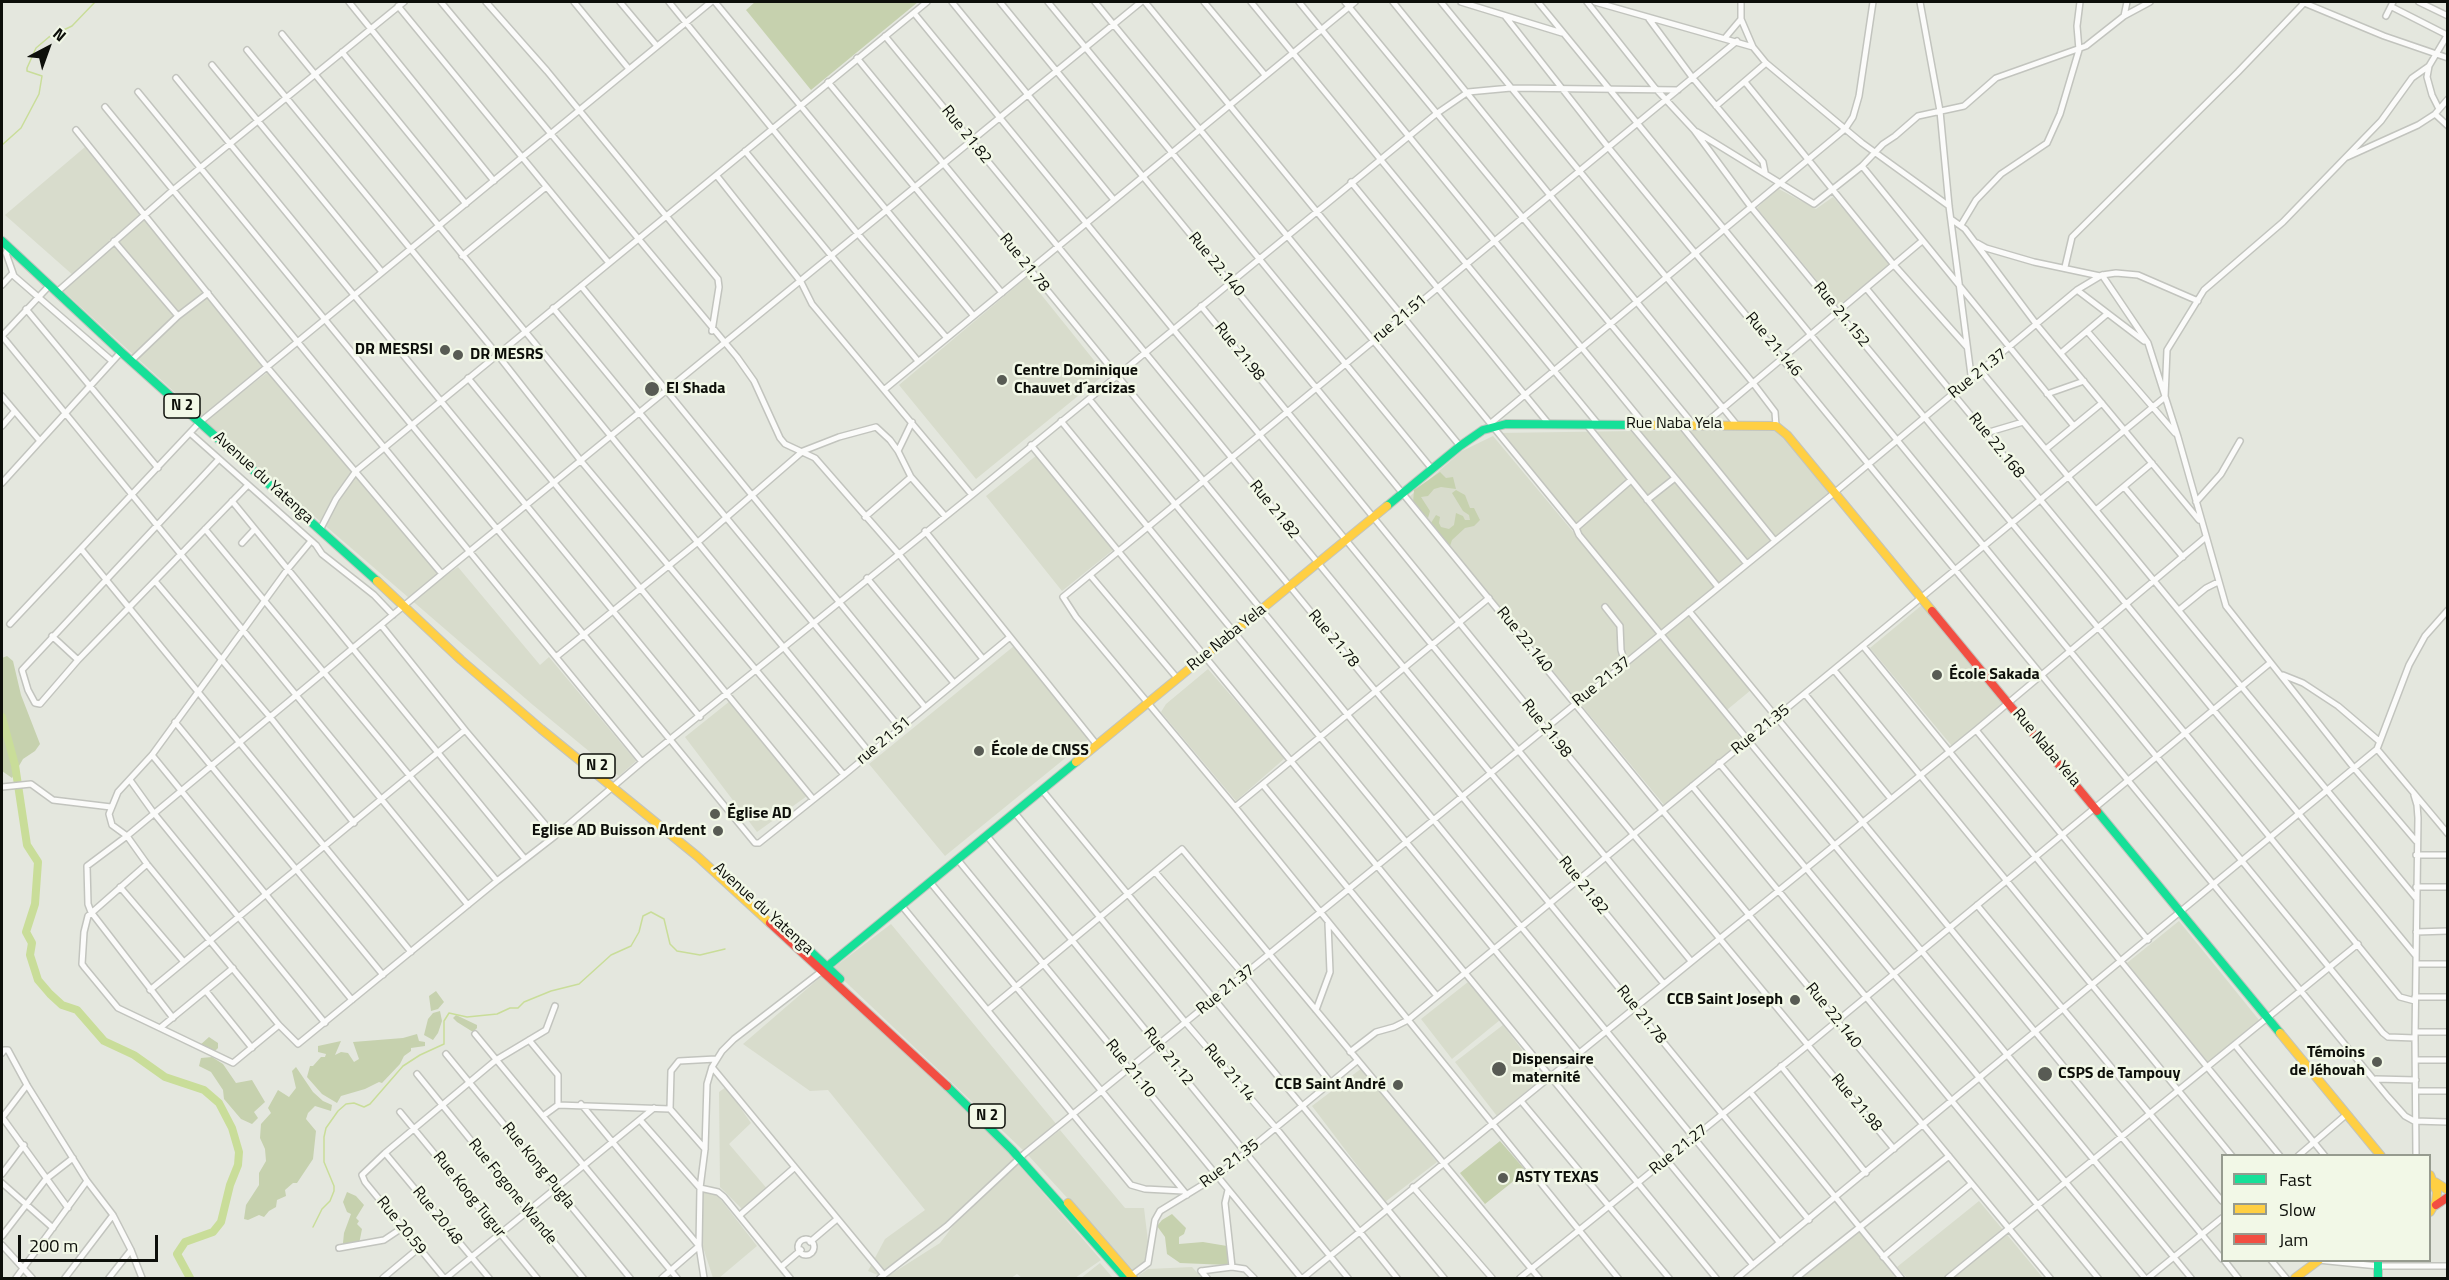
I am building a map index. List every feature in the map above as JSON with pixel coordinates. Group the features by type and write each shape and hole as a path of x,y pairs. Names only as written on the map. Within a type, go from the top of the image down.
{"street":[{"path":"349,2 494,181"},
{"path":"57,292 173,190 404,2"},
{"path":"441,2 712,331 736,357 754,381 780,438 785,444 815,458 898,553 983,659"},
{"path":"486,2 547,71 578,112 718,279 719,287 712,331"},
{"path":"574,2 629,69"},
{"path":"620,2 657,46"},
{"path":"669,2 858,234 946,337"},
{"path":"10,624 200,422 713,2 973,315"},
{"path":"320,530 336,499 356,471 927,2"},
{"path":"952,2 1114,200"},
{"name":"Rue 22.140","path":"1000,2 1662,810 2050,1278"},
{"path":"1048,2 1432,469"},
{"path":"1095,2 1460,446"},
{"path":"173,1018 91,912 88,904 87,866 127,836 153,812 610,436 640,414 1143,2 1230,104 1576,528 1579,535 1660,635 2191,1278"},
{"path":"1204,2 1264,75"},
{"path":"1251,2 1598,424"},
{"path":"1299,2 1646,425"},
{"path":"885,389 1173,153 1321,29 1347,4 1355,2"},
{"path":"1393,2 1551,193 1736,424"},
{"path":"1441,2 1753,382 1775,412 1776,426"},
{"path":"1461,2 1562,33"},
{"path":"1538,2 2386,1036 2448,1032"},
{"name":"Rue 21.152","path":"1587,2 1655,88 1694,130 1751,207 2186,733 2400,997 2415,999"},
{"path":"1595,2 1753,47"},
{"path":"1741,2 1741,19 1753,47 1766,63 1845,129 1949,206"},
{"path":"1491,425 1525,394 1845,129 1853,117 1859,96 1873,2"},
{"path":"1920,2 1940,111 1970,379"},
{"path":"1960,225 1976,200 2001,174 2047,143 2060,114 2079,50 2077,26 2080,2"},
{"path":"2124,16 2127,2"},
{"path":"1694,130 1765,172 1812,204 1862,166 1918,116 1964,106 1996,78 2079,50 2124,16 2150,2"},
{"path":"2065,267 2072,237 2238,72 2304,2 2384,36 2448,58"},
{"path":"2419,2 2448,16"},
{"path":"1347,4 1610,325 1697,425 1724,407 1922,241"},
{"path":"2386,16 2392,4 2447,35 2429,66 2427,77 2437,111 2448,126"},
{"path":"399,6 609,263"},
{"path":"914,13 1691,961"},
{"name":"Rue 21.146","path":"1505,16 1608,147 2405,1116 2416,1122"},
{"path":"1649,18 1692,77 1763,162 1765,172"},
{"path":"1725,38 1741,19"},
{"path":"282,34 870,753"},
{"name":"Rue 21.82","path":"885,36 1664,984"},
{"name":"rue 21.51","path":"1148,702 1076,617 1063,597 1737,41"},
{"path":"247,50 497,354 581,461 844,775"},
{"path":"342,52 466,204"},
{"name":"Rue 21.78","path":"856,58 1809,1220"},
{"path":"1716,106 1766,63"},
{"path":"212,65 382,273"},
{"path":"2165,397 2167,350 2204,290 2283,222 2381,121 2412,78 2429,66"},
{"path":"176,78 700,717"},
{"path":"828,82 1002,293"},
{"path":"1745,82 1894,265 1968,349"},
{"path":"311,541 286,570 152,756 118,792 110,814 112,825 127,836 147,864 279,1025 298,1044 1436,114 1468,92 1511,88 1678,90"},
{"path":"138,92 671,740"},
{"path":"2342,159 2418,125 2437,111 2448,99"},
{"path":"105,107 642,762"},
{"path":"76,130 267,367 442,574"},
{"path":"745,151 918,361"},
{"path":"1862,166 2073,425"},
{"path":"717,176 801,282 812,304 972,495"},
{"path":"1352,182 1548,423"},
{"path":"462,256 546,187"},
{"path":"1952,219 1975,242 2037,325 2202,523"},
{"path":"114,241 178,316"},
{"name":"Avenue du Yatenga","path":"2,242 121,352 405,606 731,883 869,1010 961,1090 1129,1278"},
{"path":"1975,242 1986,248 2034,262 2101,276 2148,344 2178,437 2226,606 2354,768 2416,841"},
{"path":"13,253 7,250 6,253 12,273 112,361"},
{"path":"2,285 12,273"},
{"name":"Rue 21.37","path":"882,1277 947,1226 1022,1156 1834,493 2077,290 2101,276 2116,273 2138,274 2198,301"},
{"path":"49,286 2,336 468,905"},
{"path":"581,286 925,707"},
{"name":"Rue 22.168","path":"1866,288 2416,956"},
{"path":"2077,290 2148,344"},
{"path":"131,361 178,316 208,293"},
{"name":"Rue 21.98","path":"1201,306 1546,729 1894,1149"},
{"path":"554,308 900,728"},
{"path":"26,309 158,468"},
{"path":"2061,353 2107,314"},
{"path":"2087,331 2178,437"},
{"path":"2,483 121,352"},
{"path":"1981,371 2416,898"},
{"path":"468,378 813,800"},
{"path":"2047,394 2084,381"},
{"path":"2,396 40,441"},
{"name":"Rue 21.35","path":"1350,1052 1376,1032 1408,1020 2165,397"},
{"path":"1089,399 1780,1243"},
{"path":"2046,449 2102,403"},
{"path":"2,426 14,412"},
{"path":"898,451 912,422"},
{"path":"1060,422 1753,1265"},
{"path":"1986,433 2024,422"},
{"name":"Rue Naba Yela","path":"824,968 1460,446 1491,425 1548,423 1776,426 1787,435 2379,1154"},
{"path":"1586,424 1718,587"},
{"path":"1680,424 1775,541"},
{"path":"1631,425 1747,564"},
{"path":"556,657 726,519 803,451 839,437 876,428 890,440 911,477 945,516"},
{"path":"190,433 351,578 374,595 393,615"},
{"path":"2196,502 2221,474 2240,441"},
{"path":"1031,446 1716,1278"},
{"path":"219,459 22,669 28,690 35,703 40,704 78,660 248,484"},
{"path":"2096,510 2152,463"},
{"path":"865,517 911,477"},
{"path":"1647,500 1675,478"},
{"path":"1576,528 1631,480"},
{"path":"2124,487 2183,557"},
{"path":"232,501 286,570 353,648 525,859"},
{"path":"205,529 497,881"},
{"path":"242,543 255,530"},
{"path":"925,531 1097,745"},
{"path":"1302,1278 1976,730 2041,673 2206,537"},
{"path":"81,549 411,952"},
{"path":"1090,575 1177,678"},
{"path":"867,578 954,683"},
{"path":"155,581 270,717 354,823"},
{"path":"2179,610 2206,588 2218,582"},
{"path":"1235,807 1489,597"},
{"path":"1605,607 1620,626 1621,650 1625,663"},
{"path":"1737,1278 1953,1102 2377,749 2409,665 2425,636 2448,610"},
{"path":"1689,611 2221,1257"},
{"path":"381,625 465,730 555,836"},
{"path":"52,636 78,660"},
{"name":"rue 21.51","path":"671,740 758,844 1010,637"},
{"path":"1863,646 2279,1154"},
{"name":"Rue 21.27","path":"1520,1278 1808,1045 2270,663"},
{"path":"1834,670 2231,1154"},
{"path":"2281,674 2303,682 2338,706 2379,741"},
{"path":"1805,694 1891,799"},
{"path":"1148,702 1618,1278"},
{"path":"176,722 383,975"},
{"path":"150,990 411,777 465,730"},
{"path":"1976,730 2148,940"},
{"path":"2377,749 2448,834"},
{"path":"152,756 352,1000"},
{"path":"1719,764 2147,1278 2221,1220"},
{"path":"130,780 238,918 326,1023"},
{"path":"2,787 26,784 36,787 53,800 111,807"},
{"path":"1263,785 1437,996"},
{"path":"1692,786 2098,1278"},
{"path":"1042,790 1444,1278"},
{"path":"2414,795 2417,805 2416,1154"},
{"name":"Rue 21.14","path":"1015,813 1397,1278"},
{"name":"Rue 21.12","path":"987,836 1348,1278"},
{"path":"988,1010 1156,873 1182,849 1271,953 1357,1061 1539,1278"},
{"path":"2416,855 2448,855"},
{"name":"Rue 21.10","path":"958,860 1302,1278"},
{"path":"147,864 91,912 84,932 83,966 118,1008 230,1063 235,1062 279,1025"},
{"path":"1156,873 1244,975 1331,1083"},
{"path":"930,882 1185,1193"},
{"path":"120,887 184,962"},
{"path":"2416,887 2448,887"},
{"path":"1977,905 2221,1199"},
{"path":"902,906 1133,1186 1185,1193"},
{"path":"1316,1010 1330,972 1328,923"},
{"path":"2416,932 2448,931"},
{"path":"1948,1278 2067,1184 2358,944"},
{"path":"2416,964 2448,964"},
{"path":"160,1028 233,968"},
{"path":"704,1278 699,1246 700,1188 705,1149 707,1084 712,1066 734,1039 824,968"},
{"path":"206,991 252,1048"},
{"path":"2415,999 2448,997"},
{"path":"385,1153 496,1060 548,1027 555,1006"},
{"path":"475,1034 677,1278"},
{"path":"529,1040 558,1075 558,1105"},
{"path":"2,1041 87,1181 113,1215 131,1250 141,1278"},
{"path":"2235,1045 2324,1154"},
{"path":"2,1053 8,1050"},
{"name":"Rue Kong Pugla","path":"446,1054 630,1278"},
{"path":"705,1149 670,1109 671,1071 679,1061 716,1059"},
{"path":"2416,1060 2448,1060"},
{"name":"Rue 21.35","path":"1129,1278 1148,1263 1155,1220 1160,1211 1185,1193 1217,1176 1357,1061"},
{"path":"712,1066 882,1277"},
{"path":"1781,1066 1866,1173"},
{"name":"Rue Fogone Wande","path":"417,1074 583,1278"},
{"path":"2376,1079 2416,1080"},
{"path":"27,1085 2,1117 68,1208"},
{"path":"2416,1091 2448,1091"},
{"path":"1750,1092 1901,1278"},
{"path":"1521,1101 1668,1278"},
{"path":"543,1116 558,1105 581,1104 670,1109"},
{"path":"581,1104 699,1246"},
{"path":"445,1278 654,1108"},
{"name":"Rue Koog Tugur","path":"400,1112 537,1278"},
{"path":"2299,1154 2347,1114"},
{"path":"639,1120 700,1188 721,1194 790,1278"},
{"path":"2416,1122 2448,1122"},
{"path":"2,1174 24,1145"},
{"name":"Rue 20.59","path":"385,1153 364,1171 362,1175 365,1182 445,1278"},
{"name":"Rue 20.48","path":"385,1153 489,1278"},
{"path":"1796,1278 1949,1156"},
{"path":"2,1236 46,1179 73,1158"},
{"path":"740,1215 794,1168"},
{"path":"2432,1178 2448,1190"},
{"path":"2431,1210 2437,1196 2432,1178"},
{"path":"16,1278 87,1181"},
{"path":"2,1183 53,1228"},
{"path":"1883,1257 1971,1184"},
{"path":"1413,1187 1492,1278"},
{"name":"Rue 21.35","path":"1228,1190 1225,1203 1232,1267"},
{"path":"2431,1210 2448,1197"},
{"path":"65,1278 113,1215"},
{"path":"781,1267 801,1250 808,1255 814,1249 810,1242 837,1219"},
{"path":"339,1248 384,1240 402,1228"},
{"path":"2,1245 32,1278"},
{"path":"662,1278 699,1246"},
{"path":"383,1278 419,1248"},
{"path":"109,1278 131,1250"},
{"path":"2225,1262 2238,1278"},
{"path":"2273,1262 2286,1278"},
{"path":"2295,1278 2317,1262"},
{"path":"2348,1262 2448,1266"},
{"path":"2378,1263 2378,1278"},
{"path":"1207,1278 1201,1271 1232,1267 1245,1269 1254,1278"}],"shaded area":[{"path":"85,147 263,366 202,417 60,288 74,276 5,215"},
{"path":"1777,188 1816,209 1833,197 1891,264 1838,306 1757,208"},
{"name":"Centre Dominique Chauvet d´arcizas","path":"1027,277 1105,374 976,479 899,385"},
{"path":"268,372 442,578 458,567 540,665 549,657 636,761 619,776 533,705 204,421"},
{"path":"1773,429 1782,433 1830,492 1719,585 1631,478 1574,527 1497,433"},
{"path":"1493,436 1574,533 1631,484 1715,587 1687,610 1751,690 1722,714 1743,741 1665,806 1409,497 1462,451"},
{"path":"1037,455 1113,550 1062,591 986,496"},
{"name":"École Sakada","path":"1922,605 2004,703 1952,746 1870,648"},
{"name":"École de CNSS","path":"1014,646 1090,738 945,856 869,764"},
{"path":"1208,669 1285,758 1236,801 1161,712 1166,704"},
{"path":"730,701 807,796 757,832 685,737"},
{"path":"2179,921 2259,1020 2208,1062 2127,963"},
{"path":"891,924 1057,1125 1025,1152 832,969"},
{"path":"823,975 950,1094 1015,1160 930,1242 880,1276 868,1271 885,1239 925,1210 828,1090 810,1091 743,1044"},
{"path":"1468,982 1500,1020 1452,1059 1421,1019"},
{"name":"Dispensaire maternité","path":"1503,1025 1543,1077 1497,1116 1455,1062"},
{"path":"1362,1068 1437,1162 1385,1202 1312,1106"},
{"path":"726,1087 751,1123 729,1144 769,1191 744,1211 720,1187 719,1092"},
{"path":"1060,1130 1125,1208 1144,1208 1149,1250 1147,1262 1134,1271 1028,1155"},
{"path":"1018,1164 1101,1260 1075,1278 1022,1278 1017,1274 1011,1278 885,1278 940,1243 953,1226"},
{"path":"703,1192 718,1196 757,1246 719,1278 713,1278 702,1244"},
{"path":"1979,1201 2043,1278 1907,1278 1897,1267"},
{"path":"1859,1231 1897,1278 1801,1278"},
{"path":"1100,1263 1113,1278 1081,1278"},
{"path":"1192,1267 1202,1278 1141,1278 1138,1276 1148,1269"}],"green space":[{"path":"755,2 918,2 811,90 746,10"},
{"path":"1440,472 1446,478 1453,477 1456,489 1441,487 1434,489 1428,496 1421,497 1430,511 1428,518 1413,503 1414,490"},
{"path":"1456,490 1465,495 1470,508 1474,508 1480,520 1474,526 1465,528 1452,540 1450,546 1431,523 1436,515 1440,517 1441,527 1449,529 1454,525 1456,513 1463,516 1465,520 1470,520 1469,515 1463,511 1452,493"},
{"path":"7,656 13,661 21,695 40,744 35,751 23,759 12,778 2,771 2,658"},
{"path":"436,991 444,1002 438,1009 431,1011 429,996"},
{"path":"440,1011 442,1021 433,1040 424,1035 428,1019 433,1013"},
{"path":"456,1015 477,1025 477,1028 473,1032 453,1018"},
{"path":"417,1034 419,1041 425,1042 425,1046 411,1048 411,1051 404,1056 400,1064 382,1083 379,1082 341,1096 337,1103 322,1094 307,1077 310,1066 313,1066 321,1057 325,1057 326,1054 318,1052 318,1046 341,1041 335,1055 341,1052 348,1053 354,1062 359,1059 353,1042 403,1038"},
{"path":"209,1037 218,1043 218,1048 213,1053 199,1046"},
{"path":"212,1057 223,1064 236,1083 252,1080 265,1102 254,1112 258,1118 252,1124 241,1119 224,1099 223,1090 211,1072 199,1066 201,1058"},
{"path":"296,1067 313,1092 332,1105 331,1111 315,1106 308,1113 306,1119 316,1131 313,1159 297,1183 293,1183 285,1190 286,1196 277,1200 276,1207 264,1217 259,1215 248,1220 244,1219 246,1205 259,1185 259,1173 266,1161 265,1149 260,1138 261,1124 271,1113 268,1108 278,1090 289,1097 296,1088 292,1071"},
{"path":"1500,1141 1526,1171 1485,1204 1460,1173"},
{"path":"347,1192 356,1196 364,1205 356,1218 359,1221 357,1224 362,1229 359,1244 346,1245 343,1243 351,1214 347,1212 343,1202"},
{"path":"1172,1214 1186,1228 1184,1234 1179,1237 1179,1244 1203,1242 1227,1246 1228,1265 1180,1263 1167,1254 1165,1237 1157,1226"}],"waterway":[{"path":"2,145 21,128 39,94 42,76 27,71 36,48 49,37 72,26 95,2"},
{"path":"2,717 15,765 27,845 38,862 35,904 26,932 32,943 30,955 38,980 62,1005 77,1010 104,1041 134,1055 165,1077 204,1090 219,1103 232,1128 239,1152 238,1165 230,1185 221,1222 213,1232 185,1242 177,1254 190,1278"},
{"path":"313,1227 334,1191 324,1162 326,1128 346,1104 354,1103 364,1107 370,1104 403,1066 444,1044 444,1021 449,1013 467,1017 497,1014 510,1008 518,1008 524,1002 551,991 579,984 611,955 631,946 639,932 643,916 651,912 664,919 670,944 677,951 700,955 725,949"}],"traffic: fast":[{"path":"2,241 121,352 377,581"},
{"path":"1387,506 1483,430 1506,424 1640,425"},
{"path":"823,970 1076,762"},
{"path":"2097,811 2280,1033"},
{"path":"811,952 840,979"},
{"path":"947,1086 1012,1150 1126,1278"},
{"path":"2378,1262 2378,1278"}],"traffic: slow":[{"path":"1640,425 1776,426 1787,435 1932,611"},
{"path":"1076,762 1387,506"},
{"path":"377,581 461,660 541,729 697,856 770,923"},
{"path":"2280,1033 2379,1154"},
{"path":"2431,1177 2437,1192 2436,1202 2431,1210"},
{"path":"2435,1182 2448,1190"},
{"path":"1068,1203 1133,1278"},
{"path":"2295,1278 2316,1262"}],"traffic: jam":[{"path":"1932,611 2097,811"},
{"path":"770,923 947,1086"},
{"path":"2436,1205 2448,1197"}],"place":[{"name":"DR MESRSI","path":"445,350"},
{"name":"DR MESRS","path":"458,355"},
{"name":"Centre Dominique Chauvet d´arcizas","path":"1002,380"},
{"name":"El Shada","path":"652,389"},
{"name":"École Sakada","path":"1937,675"},
{"name":"École de CNSS","path":"979,751"},
{"name":"Église AD","path":"715,814"},
{"name":"Eglise AD Buisson Ardent","path":"718,831"},
{"name":"CCB Saint Joseph","path":"1795,1000"},
{"name":"Témoins de Jéhovah","path":"2377,1062"},
{"name":"Dispensaire maternité","path":"1499,1069"},
{"name":"CSPS de Tampouy","path":"2045,1074"},
{"name":"CCB Saint André","path":"1398,1085"},
{"name":"ASTY TEXAS","path":"1503,1178"}]}
